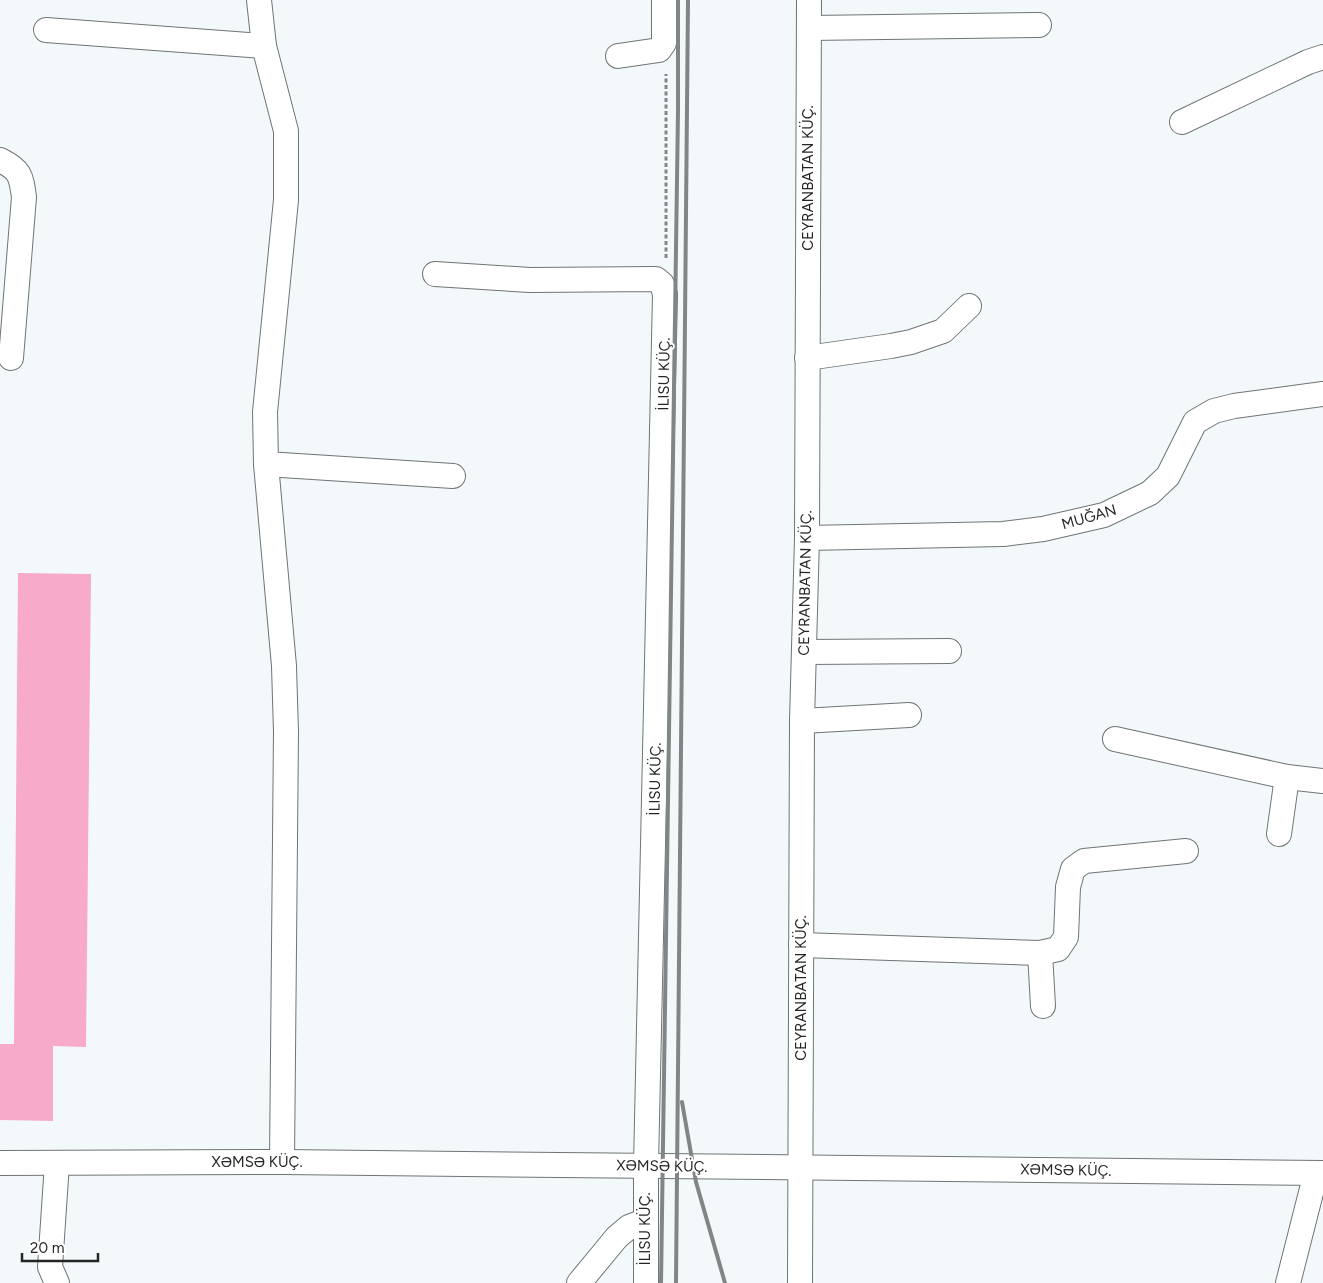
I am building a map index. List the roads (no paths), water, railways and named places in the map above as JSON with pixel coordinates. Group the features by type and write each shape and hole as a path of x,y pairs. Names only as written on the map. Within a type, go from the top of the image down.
{"street":[{"path":"259,0 264,46 286,131 286,200 265,412 266,464 284,666 286,732 282,1162"},
{"path":"618,56 659,50 664,43 664,0"},
{"name":"CEYRANBATAN KÜÇ.","path":"800,1283 802,721 807,538 809,0"},
{"path":"809,28 1039,25"},
{"path":"46,30 264,46"},
{"path":"1182,122 1308,62 1323,57"},
{"path":"0,160 14,167 22,178 24,197 11,358"},
{"name":"İLISU KÜÇ.","path":"435,274 530,280 659,281 665,294 646,1166 646,1283"},
{"path":"807,358 911,342 942,331 969,306"},
{"name":"MUĞAN","path":"807,538 1003,534 1043,529 1104,515 1150,493 1168,476 1195,422 1214,411 1234,406 1323,394"},
{"path":"266,464 453,476"},
{"path":"804,652 949,651"},
{"path":"802,721 909,715"},
{"path":"1115,739 1287,777 1323,780"},
{"path":"1279,834 1287,777"},
{"path":"801,945 1040,953 1058,949 1066,937 1068,887 1073,869 1084,861 1186,851"},
{"path":"1040,953 1043,1006"},
{"name":"XƏMSƏ KÜÇ.","path":"0,1163 282,1162 1320,1173"},
{"path":"57,1164 50,1267 57,1283"},
{"path":"1288,1283 1320,1173"},
{"path":"579,1283 617,1237 629,1227 645,1221"}],"railway":[{"path":"661,1283 678,0"},
{"path":"676,1283 688,0"},
{"path":"682,1102 696,1182 725,1283"}]}
